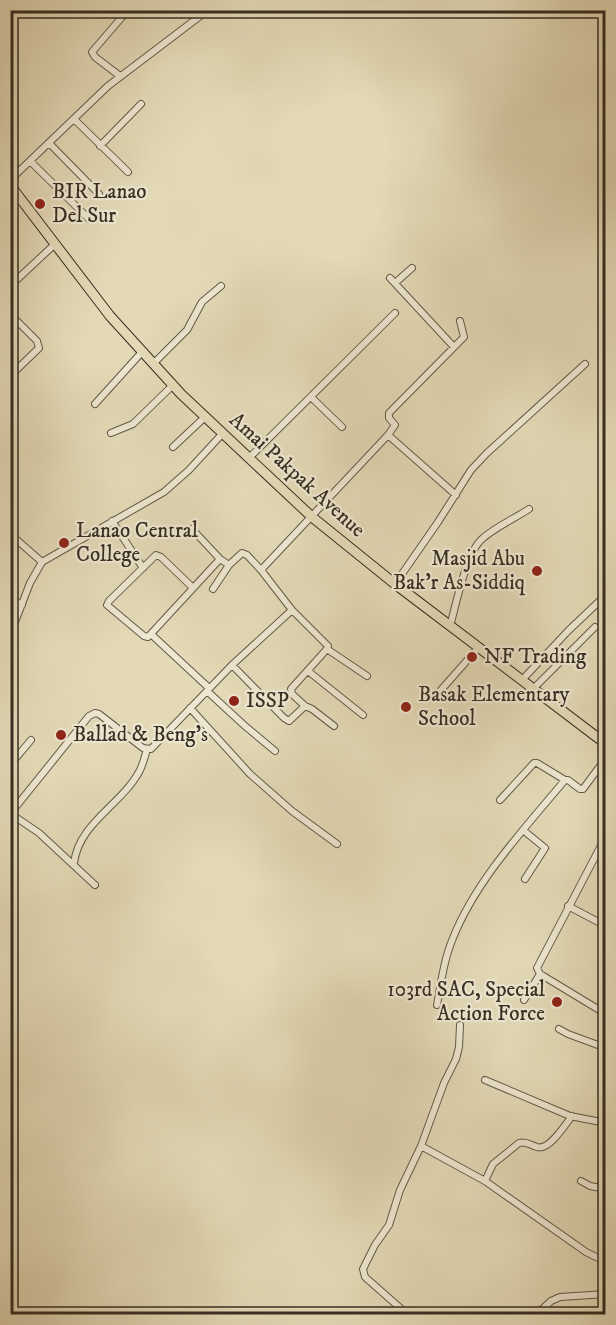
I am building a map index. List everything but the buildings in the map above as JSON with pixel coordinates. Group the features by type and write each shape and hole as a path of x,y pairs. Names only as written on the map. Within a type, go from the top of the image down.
{"highway":[{"name":"Amai Pakpak Avenue","path":"10,185 110,316 205,417 312,517 394,584 606,744"}],"street":[{"path":"120,76 95,57 93,52 128,10"},
{"path":"10,180 120,76 208,10"},
{"path":"100,146 141,104"},
{"path":"74,119 128,172"},
{"path":"49,144 99,194"},
{"path":"30,161 89,219"},
{"path":"10,286 55,244"},
{"path":"412,268 393,280 454,347"},
{"path":"153,364 187,330 202,302 221,286"},
{"path":"249,458 395,313"},
{"path":"10,314 37,341 39,348 10,376"},
{"path":"261,570 388,435 395,425 389,418 389,413 464,337 460,321"},
{"path":"95,404 142,352"},
{"path":"394,584 466,477 487,453 585,364"},
{"path":"111,434 133,424 173,385"},
{"path":"311,397 342,427"},
{"path":"173,447 205,417"},
{"path":"10,635 30,583 42,561 173,485 223,433"},
{"path":"388,435 456,495"},
{"path":"450,626 476,545 529,509"},
{"path":"112,521 143,568"},
{"path":"192,529 220,559 230,565"},
{"path":"10,534 42,561"},
{"path":"213,589 239,555 245,554 261,570 292,610 325,641 327,649 367,676"},
{"path":"192,587 159,555 155,556 108,601 107,605 148,637 220,559"},
{"path":"522,680 568,630 606,595"},
{"path":"10,599 22,605"},
{"path":"147,749 154,747 232,665 292,610"},
{"path":"533,689 595,627"},
{"path":"152,635 245,726 275,751"},
{"path":"441,690 479,647"},
{"path":"327,649 290,691 305,706 334,726"},
{"path":"232,665 289,721 305,706"},
{"path":"308,671 363,715"},
{"path":"190,708 250,774 292,811 337,844"},
{"path":"95,885 74,863 39,833 11,814 92,714 99,714 147,749"},
{"path":"10,765 31,740"},
{"path":"74,863 76,848 86,832 139,772 147,749"},
{"path":"500,800 534,764 537,763 583,789 606,758"},
{"path":"437,1005 448,952 462,918 485,882 565,780"},
{"path":"524,830 545,848 525,879"},
{"path":"606,836 538,964 540,974 606,1014"},
{"path":"568,906 606,926"},
{"path":"524,1000 540,974"},
{"path":"407,1314 365,1277 363,1269 389,1225 400,1190 421,1146 444,1083 456,1059 460,1025"},
{"path":"559,1029 606,1048"},
{"path":"485,1080 572,1116 606,1123"},
{"path":"485,1181 493,1164 519,1143 524,1142 540,1149 545,1147 559,1134 572,1116"},
{"path":"421,1146 485,1181 580,1247 606,1262"},
{"path":"581,1181 590,1186 606,1189"},
{"path":"537,1314 552,1301 561,1297 606,1294"}],"place":[{"name":"BIR Lanao Del Sur","path":"40,204"},
{"name":"Lanao Central College","path":"64,543"},
{"name":"Masjid Abu Bak'r As-Siddiq","path":"537,571"},
{"name":"NF Trading","path":"472,657"},
{"name":"ISSP","path":"234,701"},
{"name":"Basak Elementary School","path":"406,707"},
{"name":"Ballad & Beng's","path":"61,735"},
{"name":"103rd SAC, Special Action Force","path":"557,1002"}]}
